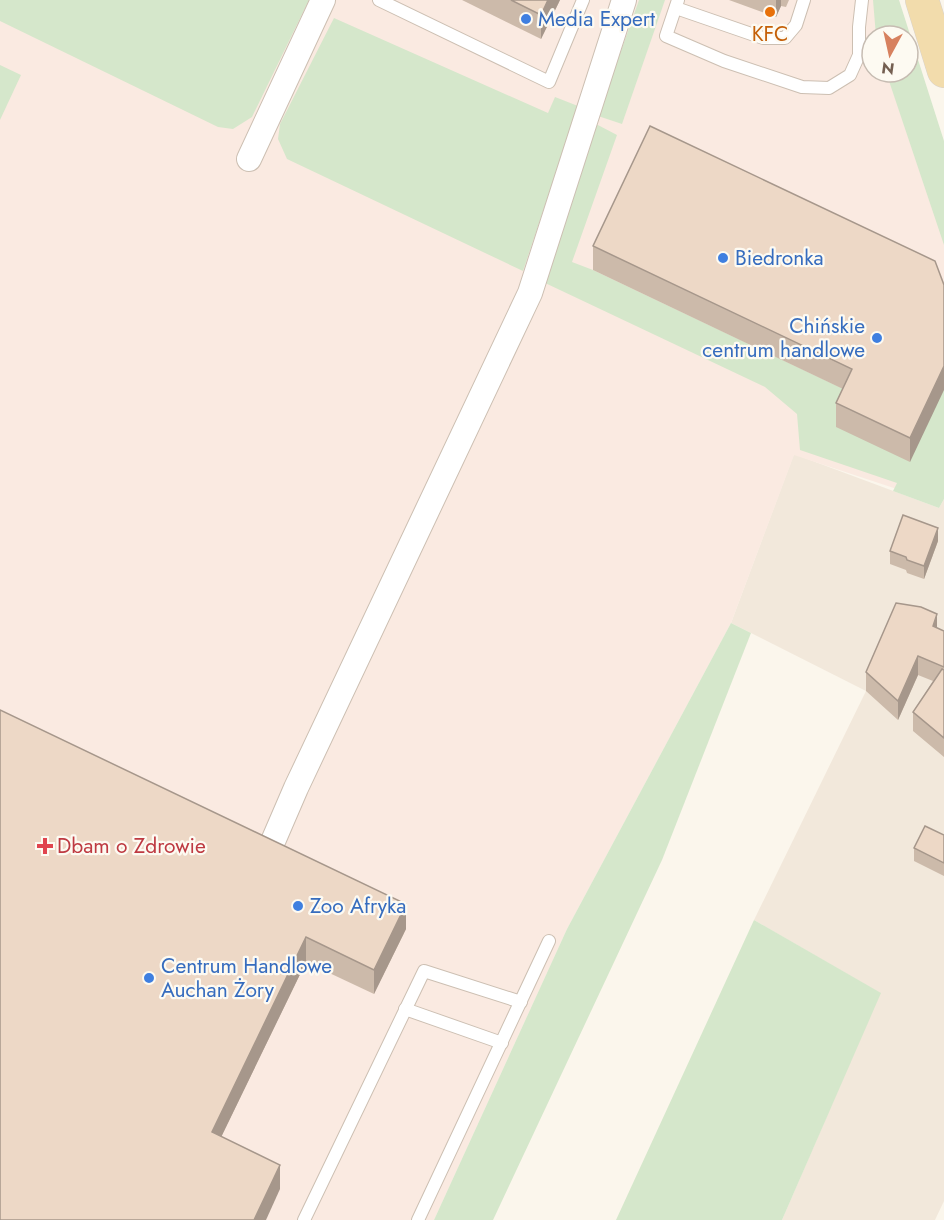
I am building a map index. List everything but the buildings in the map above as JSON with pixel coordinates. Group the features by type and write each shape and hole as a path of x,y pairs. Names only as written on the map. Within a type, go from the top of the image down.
{"main road":[{"path":"922,0 944,71"}],"street":[{"path":"249,159 323,0"},
{"path":"274,839 530,293 624,0"}],"lane":[{"path":"380,0 549,82 583,0"},
{"path":"804,0 796,24 785,38 763,38 677,4 666,36 724,61 802,87 830,88 850,75 859,55 862,0"},
{"path":"418,1220 549,940"},
{"path":"304,1220 424,971 521,1002"},
{"path":"405,1009 502,1043"}],"shaded area":[{"path":"0,0 891,0 900,24 860,24 860,84 913,84 944,151 944,485 936,502 794,455 731,623 567,929 434,1220 0,1220"},
{"path":"794,454 939,508 944,499 944,1201 935,1220 782,1220 880,993 754,920 866,691 731,623"}],"green space":[{"path":"0,0 309,0 252,117 233,129 218,127 0,21"},
{"path":"639,0 665,0 622,124 598,116"},
{"path":"873,0 899,0 907,24 875,24"},
{"path":"334,18 548,113 555,97 578,106 523,271 287,159 278,139 280,124"},
{"path":"0,65 21,75 0,120"},
{"path":"920,66 944,141 944,245 890,84 920,84"},
{"path":"596,124 617,135 572,262 852,393 944,388 944,499 939,508 893,491 897,483 800,450 797,414 765,387 543,282"},
{"path":"731,623 751,633 662,860 493,1220 434,1220 567,929"},
{"path":"754,920 881,993 782,1220 616,1220"}],"place":[{"name":"KFC","path":"770,12"},
{"name":"Media Expert","path":"526,19"},
{"name":"Biedronka","path":"723,258"},
{"name":"Chińskie centrum handlowe","path":"877,338"},
{"name":"Dbam o Zdrowie","path":"45,846"},
{"name":"Zoo Afryka","path":"298,906"},
{"name":"Centrum Handlowe Auchan Żory","path":"149,978"}]}
